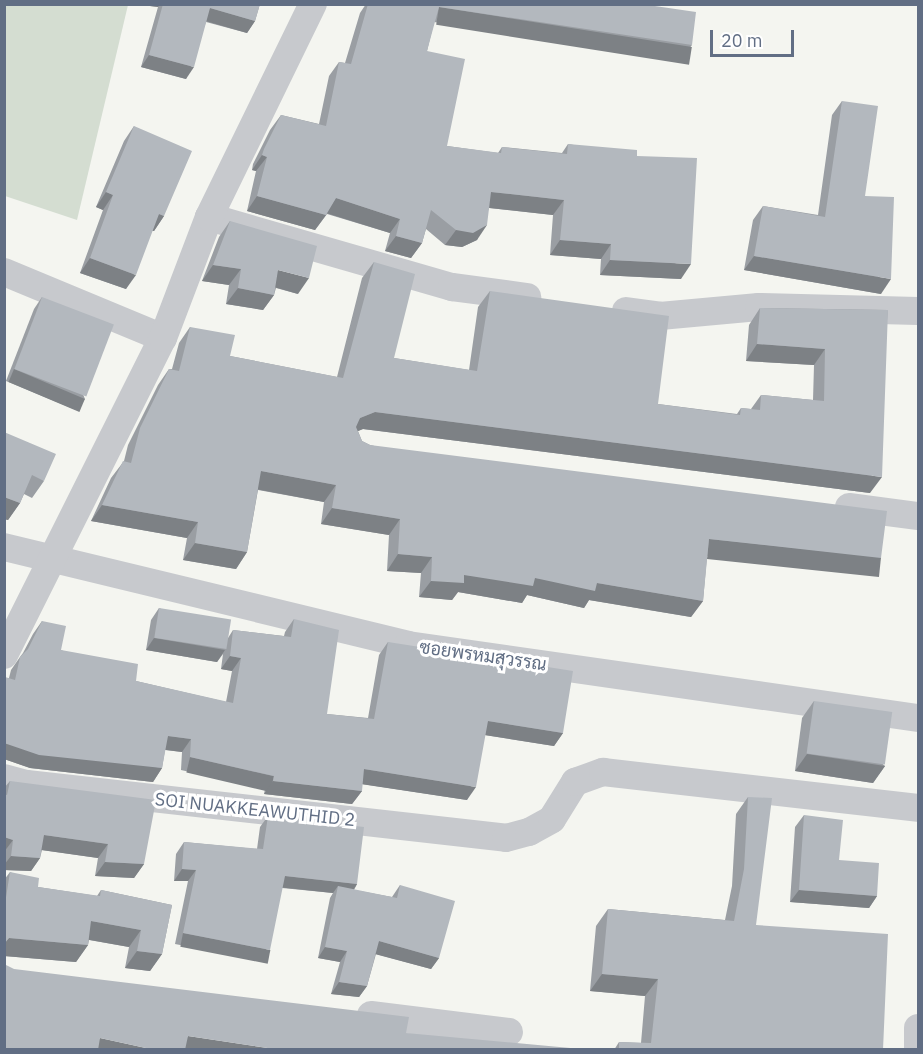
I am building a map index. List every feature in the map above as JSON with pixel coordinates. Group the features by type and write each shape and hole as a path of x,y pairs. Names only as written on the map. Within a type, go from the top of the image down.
{"street":[{"path":"4,655 11,624 55,556 163,338 209,217 313,4"},
{"path":"209,217 452,287 556,301"},
{"path":"4,272 163,338"},
{"path":"602,308 660,316 759,307 918,311"},
{"path":"824,504 918,516"},
{"name":"ซอยพรหมสุวรรณ","path":"4,547 55,556 408,645 918,718"},
{"name":"SOI NUAKKEAWUTHID 2","path":"4,778 27,784 506,838 529,832 552,819 575,782 603,772 918,808"},
{"path":"345,1012 509,1032"},
{"path":"918,1028 918,1050"}],"shaded area":[{"path":"5,4 128,5 77,220 5,196"}],"building":[{"path":"163,4 260,4 255,21 210,8 194,67 149,55"},
{"path":"368,4 649,4 696,12 692,45 439,7 427,51 465,59 447,146 501,153 502,147 567,154 568,144 637,150 637,156 697,158 691,264 610,260 611,244 560,240 564,200 491,192 487,225 473,233 456,230 431,210 422,243 396,236 400,219 336,198 326,215 257,196 267,157 262,155 281,115 326,126 339,62 351,64"},
{"path":"842,101 878,106 865,196 894,197 891,279 754,256 763,206 825,217"},
{"path":"134,126 192,151 164,216 159,214 136,275 90,258 113,195 106,192"},
{"path":"230,221 317,246 309,278 278,270 274,295 238,288 241,269 213,265"},
{"path":"374,262 415,274 394,358 477,371 490,291 669,316 658,404 740,415 741,408 760,410 761,395 824,401 825,349 757,344 760,308 888,310 882,477 375,412 360,418 356,427 362,441 370,445 887,511 881,558 709,539 703,601 597,583 595,591 535,578 533,586 464,575 464,583 431,581 432,557 398,554 400,519 332,508 336,485 261,471 247,552 195,543 198,522 102,505 123,461 131,463 140,428 169,369 179,371 190,327 235,335 230,356 343,378"},
{"path":"42,297 114,325 86,396 14,369"},
{"path":"4,432 56,454 44,481 32,475 20,503 4,497"},
{"path":"159,608 231,619 226,649 154,638"},
{"path":"294,619 339,630 327,714 374,719 388,642 573,671 563,733 488,721 476,787 364,769 362,791 273,781 274,776 190,757 191,739 168,736 162,768 39,755 4,743 5,677 15,680 20,657 28,649 42,621 66,626 61,650 138,664 136,681 233,703 241,658 230,656 233,630 291,637"},
{"path":"814,701 892,712 885,764 807,753"},
{"path":"10,781 156,800 144,864 105,862 108,844 44,835 40,858 11,856 13,840 4,837 4,794 7,795"},
{"path":"748,797 772,798 756,925 888,934 883,1050 619,1050 619,1042 651,1043 658,979 602,974 608,909 734,921 744,869"},
{"path":"804,815 843,820 839,860 879,863 877,896 799,890"},
{"path":"268,816 364,827 357,884 285,876 270,950 183,933 196,870 182,869 184,842 263,849"},
{"path":"10,872 39,878 38,887 100,896 101,890 172,905 162,954 137,951 141,930 91,921 88,945 9,938 4,944 4,910"},
{"path":"400,885 455,901 439,958 379,941 367,986 339,982 347,951 325,947 338,886 397,898"},
{"path":"4,962 14,969 409,1017 406,1033 592,1050 281,1050 188,1036 185,1050 155,1050 100,1038 98,1050 4,1050"}]}
